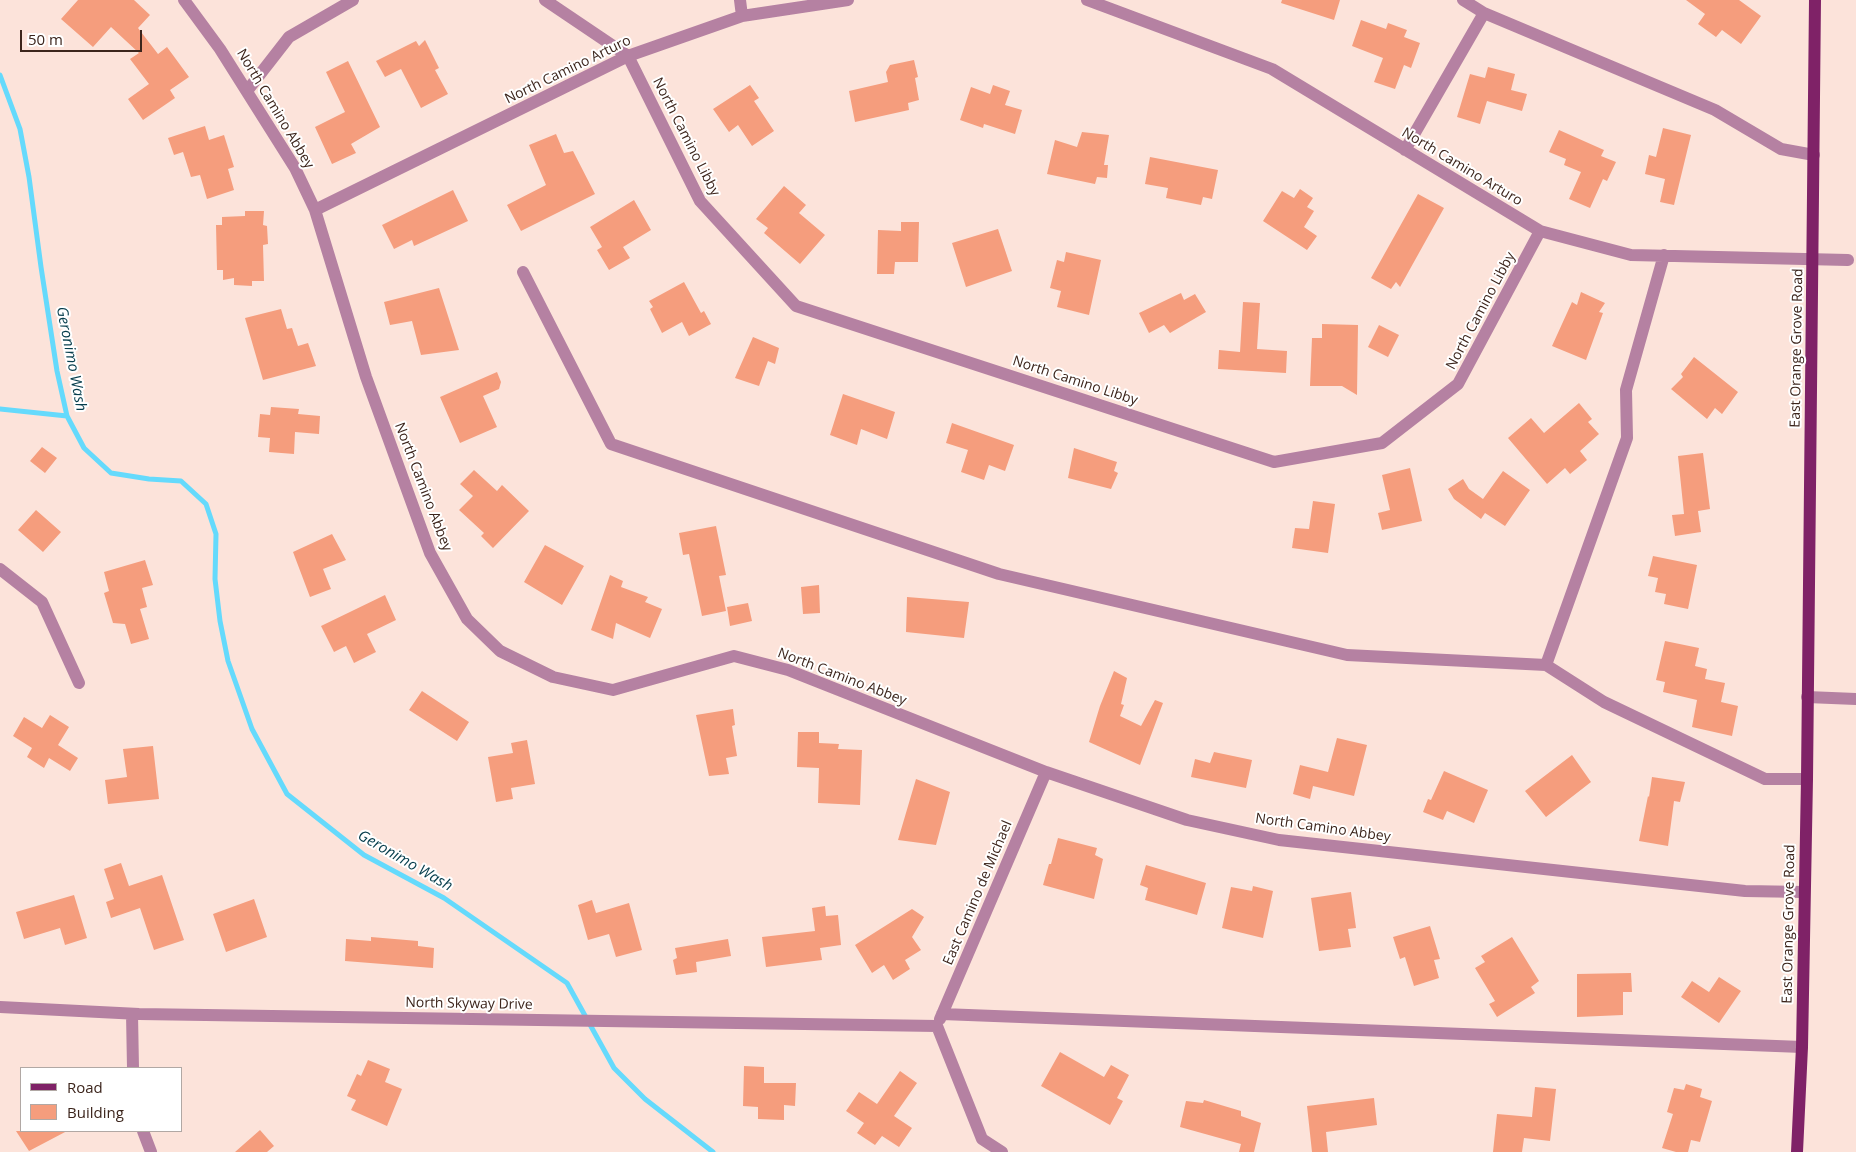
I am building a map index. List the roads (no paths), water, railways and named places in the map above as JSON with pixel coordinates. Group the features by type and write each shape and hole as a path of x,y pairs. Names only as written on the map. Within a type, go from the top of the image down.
{"main road":[{"name":"East Orange Grove Road","path":"1797,1152 1802,1047 1807,779 1815,0"}],"street":[{"name":"North Camino Abbey","path":"184,0 220,49 295,168 315,210 366,377 430,553 467,619 500,651 554,677 613,690 734,656 788,670 1046,772 1188,820 1280,840 1745,891 1804,892"},
{"path":"246,91 289,37 353,0"},
{"path":"545,0 628,56"},
{"path":"740,0 742,16"},
{"name":"North Camino Arturo","path":"315,210 628,56 742,16 848,0"},
{"name":"North Camino Arturo","path":"1087,0 1272,69 1540,231 1631,255 1853,259"},
{"path":"1463,0 1484,13 1715,110 1781,149 1814,155"},
{"path":"1405,150 1484,13"},
{"name":"North Camino Libby","path":"628,56 700,201 796,306 1274,462 1382,443 1458,384 1540,231"},
{"path":"1546,665 1627,438 1626,390 1664,256"},
{"path":"523,272 611,444 999,574 1347,655 1546,665 1604,702 1765,779 1807,779"},
{"path":"0,569 42,602 78,683"},
{"path":"1807,697 1856,699"},
{"name":"East Camino de Michael","path":"937,1026 1046,772"},
{"name":"North Skyway Drive","path":"0,1007 132,1014 937,1026"},
{"path":"132,1014 134,1067"},
{"path":"942,1014 1802,1047"},
{"path":"937,1026 982,1139 1002,1152"},
{"path":"143,1132 151,1152"}],"waterway":[{"name":"Geronimo Wash","path":"0,75 20,129 29,177 57,371 67,416 84,448 111,473 149,479 181,481 206,504 216,534 215,579 220,621 228,661 252,729 287,794 364,855 444,898 567,983 614,1068 645,1099 713,1152"},
{"path":"0,409 67,416"}]}
